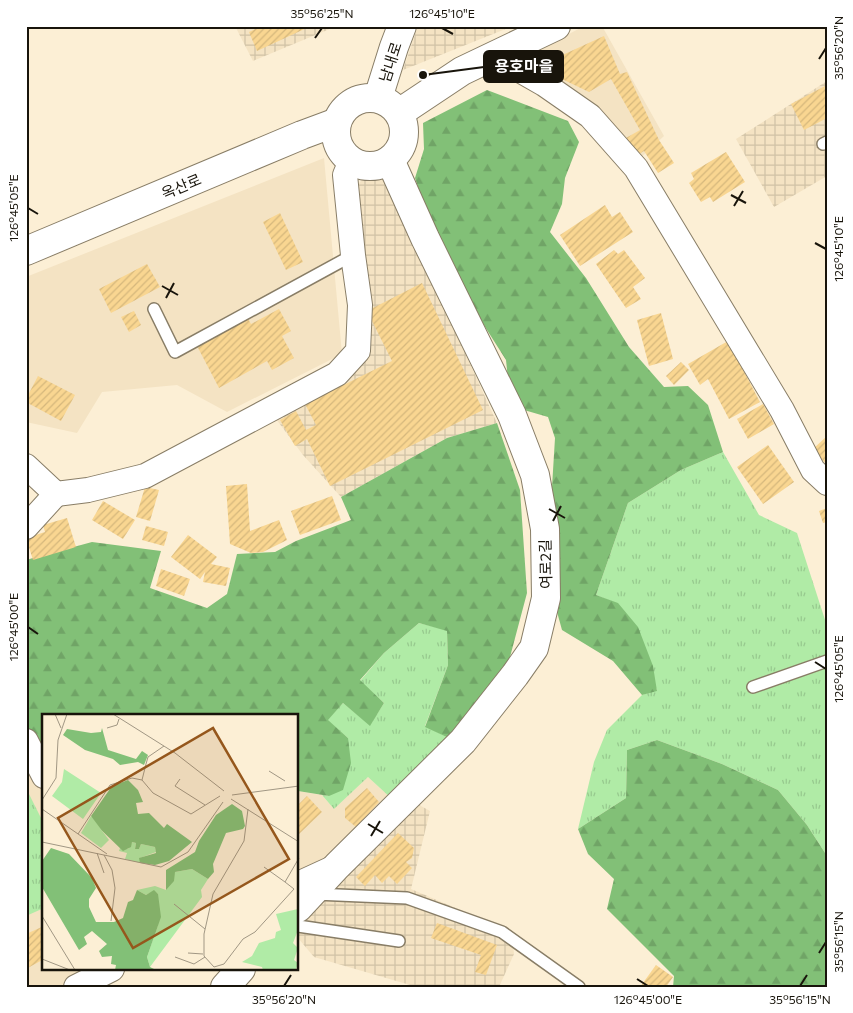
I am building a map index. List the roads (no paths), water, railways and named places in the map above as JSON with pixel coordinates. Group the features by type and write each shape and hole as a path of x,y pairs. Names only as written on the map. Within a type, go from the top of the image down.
{"street":[{"name":"남내로","path":"389,106 394,47 402,26"},
{"path":"389,106 556,26"},
{"path":"496,56 544,84 590,116 636,168 782,410 813,470 827,483"},
{"path":"368,97 389,106 403,123 402,144 397,153 381,165 371,166 361,165 343,154 338,144 336,133 337,122 341,112 358,100 368,97"},
{"name":"옥산로","path":"26,251 337,122"},
{"name":"여로2길","path":"302,895 337,866 463,741 516,675 534,648 546,598 545,529 535,475 512,415 425,238 390,160"},
{"path":"26,527 56,494 88,490 145,476 337,374 358,352 360,305 352,255 345,175 352,161"},
{"path":"26,466 56,494"},
{"path":"26,741 42,772"},
{"path":"76,987 110,970"},
{"path":"225,987 240,970"}],"lane":[{"path":"154,309 175,352 352,255"},
{"path":"753,687 827,660"},
{"path":"302,895 408,898 502,932 579,987"},
{"path":"299,926 399,941"}],"place":[{"name":"용호마을","path":"423,75"}]}
